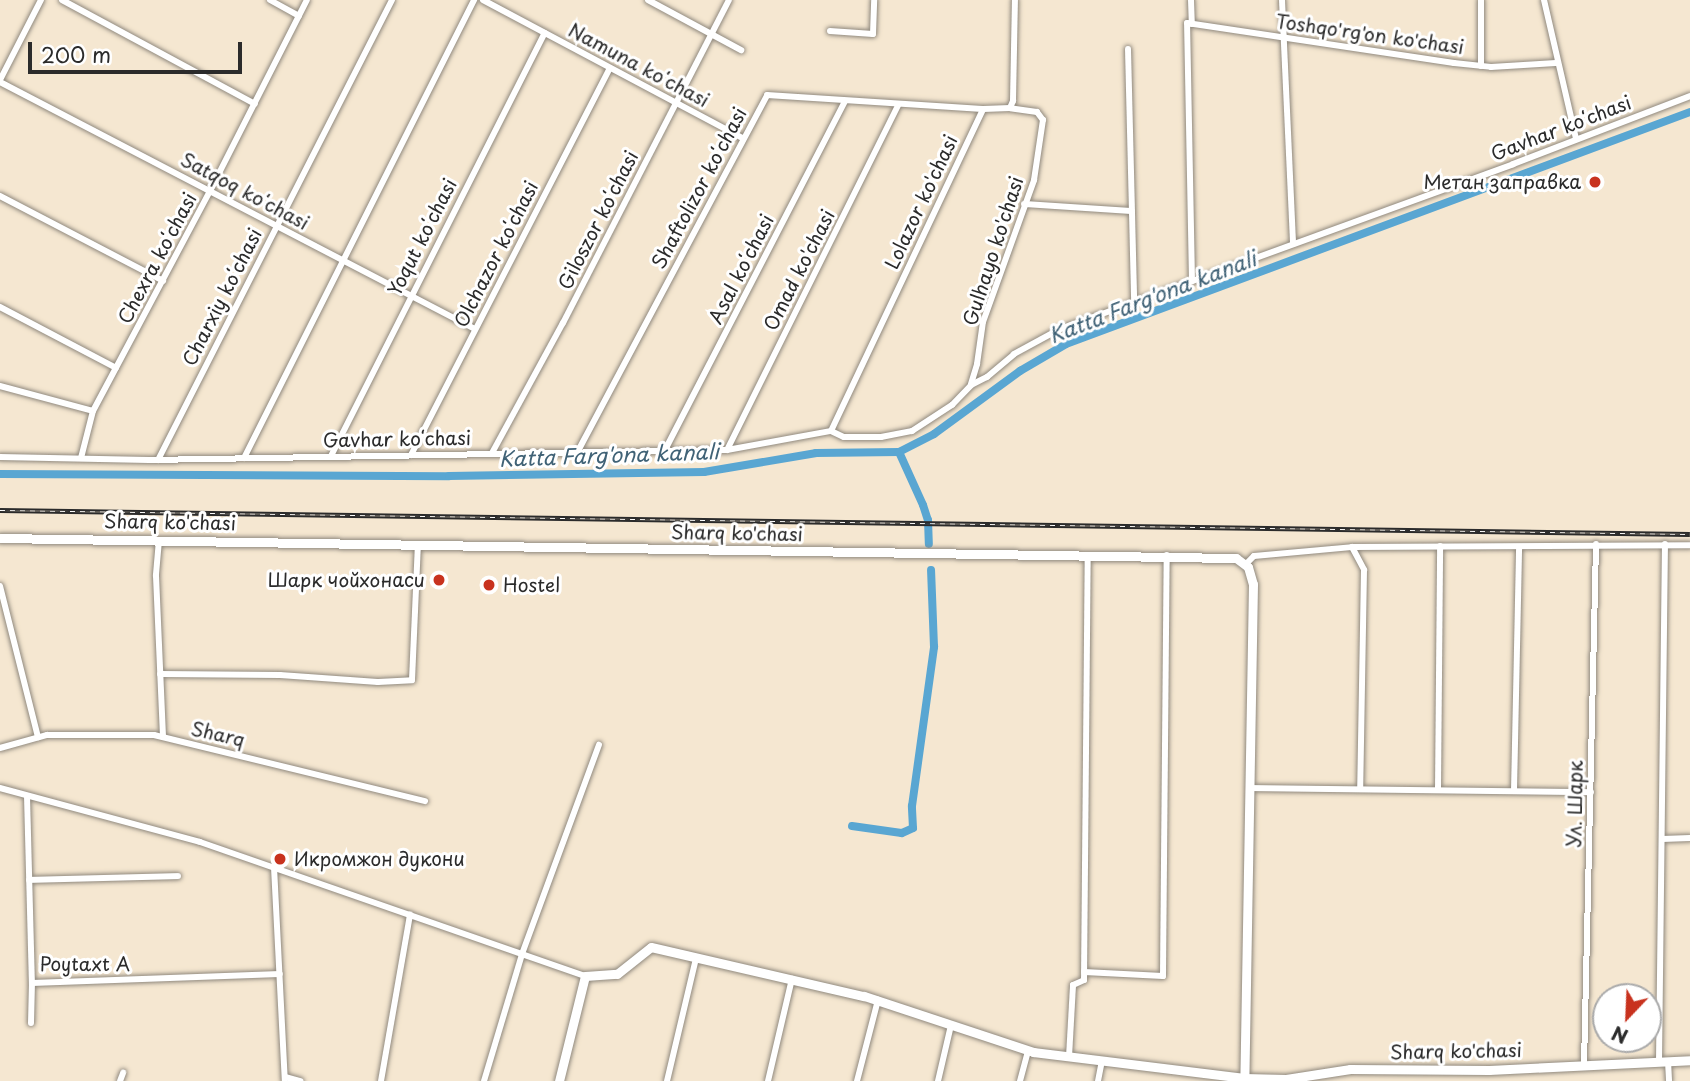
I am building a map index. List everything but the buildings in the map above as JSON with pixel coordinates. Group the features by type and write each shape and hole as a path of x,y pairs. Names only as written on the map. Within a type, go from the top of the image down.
{"main road":[{"name":"Sharq ko'chasi","path":"0,538 159,538 1088,557 1228,556 1246,564"},
{"path":"1244,1079 1253,584 1246,564"},
{"name":"Sharq ko'chasi","path":"585,976 617,974 651,947 878,1000 1028,1051 1244,1079 1286,1079 1350,1069 1489,1070 1690,1060"},
{"path":"559,1081 585,976"}],"street":[{"path":"0,81 41,0"},
{"path":"62,0 255,104"},
{"path":"270,0 299,16"},
{"name":"Chexra koʻchasi","path":"80,458 93,411 210,191 307,0"},
{"name":"Charxiy koʻchasi","path":"158,460 393,0"},
{"path":"244,458 474,0"},
{"name":"Namuna koʻchasi","path":"483,0 743,138"},
{"path":"648,0 741,50"},
{"name":"Giloszor koʻchasi","path":"492,453 729,0"},
{"path":"830,31 873,34 874,0"},
{"path":"983,109 1010,108 1013,101 1016,0"},
{"path":"1191,0 1192,24 1187,23 1192,281"},
{"path":"1282,0 1293,244"},
{"path":"1481,0 1481,66"},
{"path":"1544,0 1556,63 1576,139"},
{"name":"Toshqo'rg'on ko'chasi","path":"1192,24 1481,66 1556,63"},
{"name":"Yoqut koʻchasi","path":"331,456 410,295 545,33"},
{"path":"1128,49 1134,301"},
{"name":"Olchazor koʻchasi","path":"411,455 610,68"},
{"name":"Satqoq koʻchasi","path":"0,81 475,329"},
{"name":"Shaftolizor koʻchasi","path":"578,451 767,95 983,109"},
{"name":"Gavhar koʻchasi","path":"0,457 158,460 727,450 831,431 844,437 881,438 912,431 952,405 971,385 987,377 1014,354 1058,330 1690,96"},
{"name":"Asal koʻchasi","path":"665,450 845,102"},
{"name":"Omad ko'chasi","path":"727,450 899,104"},
{"name":"Gulhayo ko'chasi","path":"971,385 978,364 983,322 1034,180 1043,120 1037,112 1010,108"},
{"name":"Lolazor ko'chasi","path":"831,431 983,109"},
{"path":"0,195 163,281"},
{"path":"1024,204 1132,211"},
{"path":"0,307 116,368"},
{"path":"0,386 93,411"},
{"path":"159,538 156,576 163,737"},
{"name":"Ул. Шарк","path":"1584,1065 1596,544"},
{"path":"1665,544 1662,839 1664,1061 1669,1081"},
{"path":"160,674 280,674 378,682 412,680 418,545"},
{"path":"1438,790 1440,545"},
{"path":"1246,564 1254,556 1352,547 1690,545"},
{"path":"1352,547 1364,570 1360,789"},
{"path":"1514,791 1519,547"},
{"path":"1084,972 1163,976 1167,555"},
{"path":"1069,1057 1073,985 1084,980 1088,557"},
{"path":"0,586 38,737"},
{"name":"Sharq","path":"0,748 47,735 163,737 425,801"},
{"path":"484,1081 522,954 599,745"},
{"path":"0,788 200,842 585,976"},
{"path":"1250,788 1591,792"},
{"name":"Poytaxt A","path":"27,796 32,983 280,974"},
{"path":"1662,839 1690,838"},
{"path":"274,867 285,1079 300,1081"},
{"path":"29,880 178,876"},
{"path":"381,1081 410,914"},
{"path":"667,1081 696,958"},
{"path":"768,1081 792,979"},
{"path":"31,1023 32,983"},
{"path":"857,1081 878,1000"},
{"path":"938,1081 951,1025"},
{"path":"1020,1081 1028,1051"},
{"path":"1098,1081 1102,1060"},
{"path":"120,1081 123,1073"}],"waterway":[{"name":"Katta Farg'ona kanali","path":"0,474 449,476 704,472 816,453 899,452 934,434 1020,371 1066,344 1690,112"},
{"path":"899,452 928,520 929,544"},
{"path":"852,826 902,833 913,828 912,806 934,647 931,570"}],"railway":[{"path":"0,510 1690,534"}],"place":[{"name":"Метан заправка","path":"1595,182"},
{"name":"Шарк чойхонаси","path":"439,580"},
{"name":"Hostel","path":"489,585"},
{"name":"Икромжон дукони","path":"280,859"}]}
